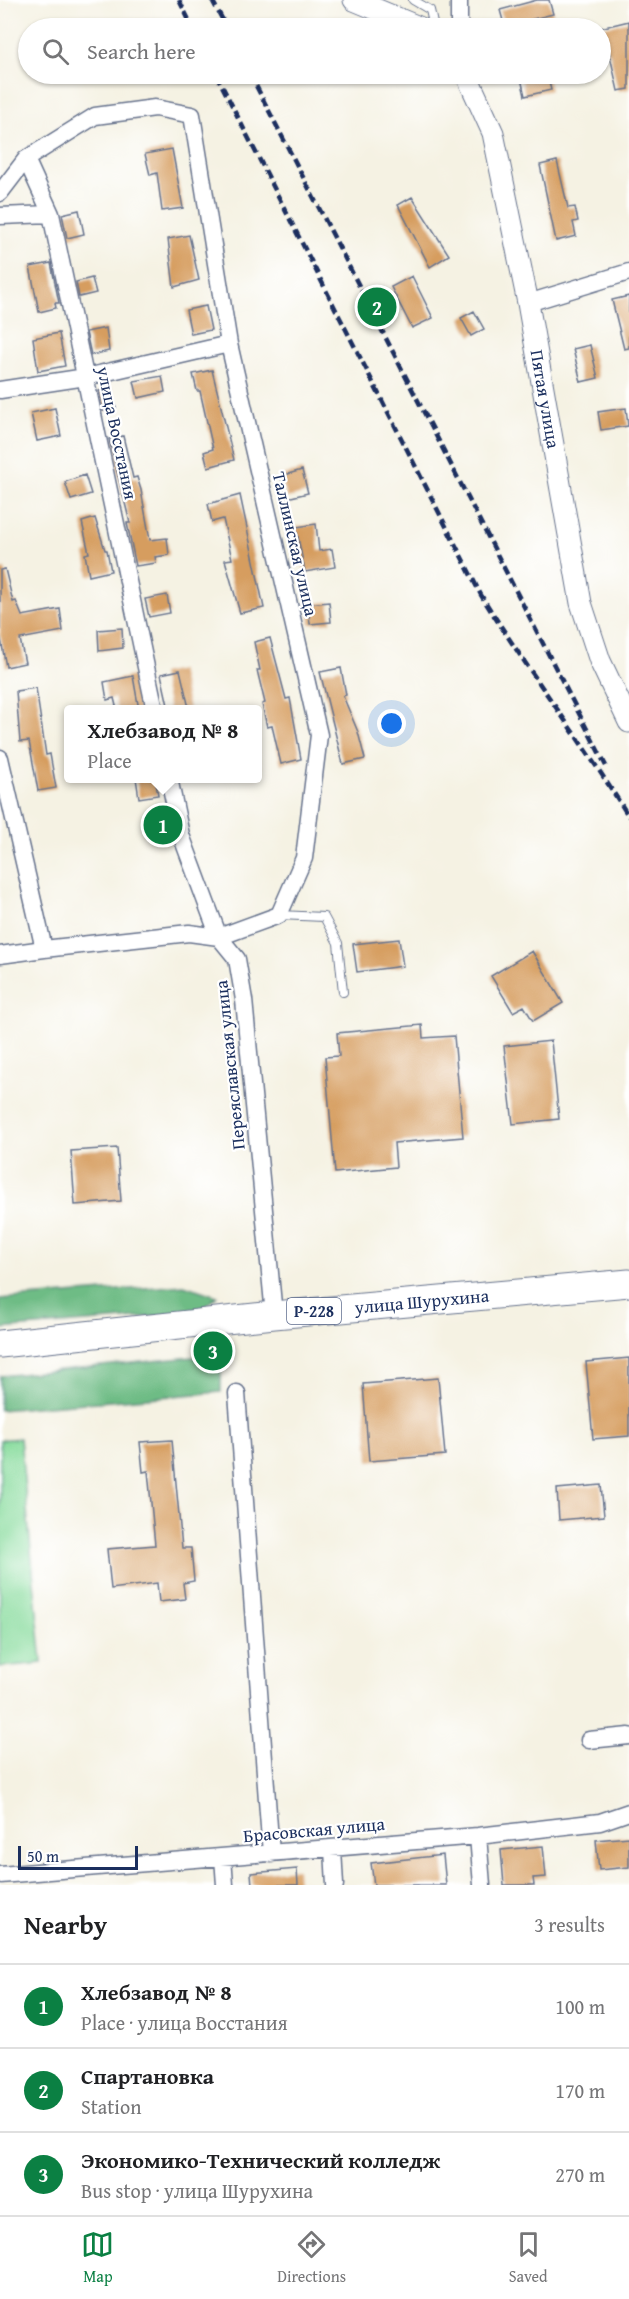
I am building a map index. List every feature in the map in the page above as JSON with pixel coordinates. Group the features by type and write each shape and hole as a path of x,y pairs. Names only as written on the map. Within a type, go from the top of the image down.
{"highway":[{"name":"улица Шурухина","path":"0,1344 274,1315 629,1283"}],"street":[{"path":"354,0 398,18"},
{"path":"459,0 459,18"},
{"name":"Пятая улица","path":"471,84 493,133 528,303 581,603 600,661 629,722"},
{"name":"Таллинская улица","path":"26,159 94,116 154,108 192,115 229,344 319,735 304,858 279,915"},
{"path":"0,193 26,159"},
{"name":"улица Восстания","path":"26,159 51,214 154,705"},
{"path":"0,216 51,214"},
{"path":"528,303 629,272"},
{"path":"0,390 86,377 229,344"},
{"path":"0,758 44,949"},
{"path":"171,783 181,835 219,937"},
{"path":"0,955 189,933 219,937 279,915"},
{"name":"Переяславская улица","path":"219,937 237,959 244,1000 274,1315"},
{"path":"237,1393 271,1854"},
{"path":"589,1740 629,1736"},
{"name":"Брасовская улица","path":"0,1875 478,1836 600,1822 629,1812"},
{"path":"478,1836 482,1885"},
{"path":"333,1849 335,1885"},
{"path":"223,1857 225,1885"}],"lane":[{"path":"413,0 430,10 432,18"},
{"path":"279,915 324,917 338,943 343,992"}],"green space":[{"path":"184,1285 217,1296 198,1313 0,1329 0,1299"},
{"path":"193,1357 221,1365 221,1392 0,1410 0,1376"},
{"path":"20,1438 42,1663 0,1667 0,1440"}],"building":[{"path":"537,0 549,0 553,14 537,18 502,18 500,10"},
{"path":"629,21 629,89 618,91 611,60 611,25"},
{"path":"522,84 550,84 551,90 525,96"},
{"path":"172,149 183,208 162,211 157,173 150,175 145,154"},
{"path":"557,161 568,208 575,207 578,221 573,222 576,236 556,241 540,165"},
{"path":"412,197 449,255 430,267 398,205"},
{"path":"79,210 84,234 67,238 62,214"},
{"path":"189,235 199,280 174,287 168,239"},
{"path":"51,263 59,303 55,303 56,308 39,312 30,267"},
{"path":"412,276 433,318 412,328 391,287"},
{"path":"92,278 96,293 79,297 76,282"},
{"path":"629,296 629,348 624,349 612,300"},
{"path":"206,306 211,330 191,334 186,310"},
{"path":"474,311 484,329 471,336 461,318"},
{"path":"106,328 109,351 91,355 86,332"},
{"path":"59,333 65,366 38,371 33,338"},
{"path":"590,345 598,378 581,382 573,349"},
{"path":"212,370 234,460 208,467 204,452 213,449 200,391 197,391 193,374"},
{"path":"162,376 165,392 138,398 134,381"},
{"path":"111,388 116,408 103,411 99,391"},
{"path":"55,408 61,436 37,441 31,413"},
{"path":"626,408 628,426 601,430 598,412"},
{"path":"123,436 133,478 137,477 141,490 150,540 167,538 169,555 155,557 156,563 136,566 127,523 130,523 109,439"},
{"path":"302,470 308,493 287,498 281,476"},
{"path":"85,475 91,494 71,500 65,482"},
{"path":"240,495 264,608 240,613 225,560 232,559 223,519 212,522 208,504"},
{"path":"95,518 105,550 107,550 111,571 89,576 85,554 89,553 82,522"},
{"path":"316,524 319,551 332,549 335,567 305,572 296,527"},
{"path":"5,569 13,602 16,601 22,616 60,609 63,631 20,639 25,663 6,667 0,634 0,570"},
{"path":"167,595 170,613 149,617 145,599"},
{"path":"329,602 331,622 310,624 308,604"},
{"path":"122,628 123,648 99,651 98,630"},
{"path":"270,638 286,699 290,698 301,759 281,764 272,726 267,727 254,642"},
{"path":"341,668 346,695 343,696 358,732 365,759 343,764 320,672"},
{"path":"180,670 188,705 168,705 161,674"},
{"path":"133,676 138,705 116,705 114,698 107,700 104,682"},
{"path":"36,688 46,755 50,754 56,788 38,791 29,741 20,742 16,691"},
{"path":"137,783 156,783 158,795 139,798"},
{"path":"166,814 170,834 156,836 153,816"},
{"path":"399,939 403,966 357,972 353,944"},
{"path":"532,951 563,1003 533,1021 524,1006 513,1012 491,976"},
{"path":"422,1025 423,1038 454,1036 463,1137 394,1143 396,1167 335,1173 325,1057 339,1056 337,1033"},
{"path":"551,1041 559,1119 513,1124 504,1046"},
{"path":"117,1148 121,1201 75,1205 71,1151"},
{"path":"629,1358 629,1436 593,1439 586,1362"},
{"path":"438,1378 445,1455 369,1461 363,1384"},
{"path":"172,1440 182,1548 191,1548 194,1581 183,1583 185,1599 159,1602 157,1583 111,1589 107,1549 155,1545 148,1471 143,1472 140,1442"},
{"path":"601,1485 604,1516 559,1520 557,1489"},
{"path":"629,1837 629,1867 599,1870 596,1840"},
{"path":"543,1846 546,1877 533,1878 534,1885 504,1885 501,1850"},
{"path":"443,1855 446,1885 374,1885 371,1863"},
{"path":"297,1869 298,1885 252,1885 251,1873"}],"railway":[{"path":"179,0 188,18"},
{"path":"212,0 222,18"},
{"path":"221,84 481,595 629,817"},
{"path":"255,84 606,766"}],"place":[{"name":"Спартановка","path":"377,307"},
{"name":"Хлебзавод № 8","path":"163,825"},
{"name":"Экономико-Технический колледж","path":"213,1351"}]}
